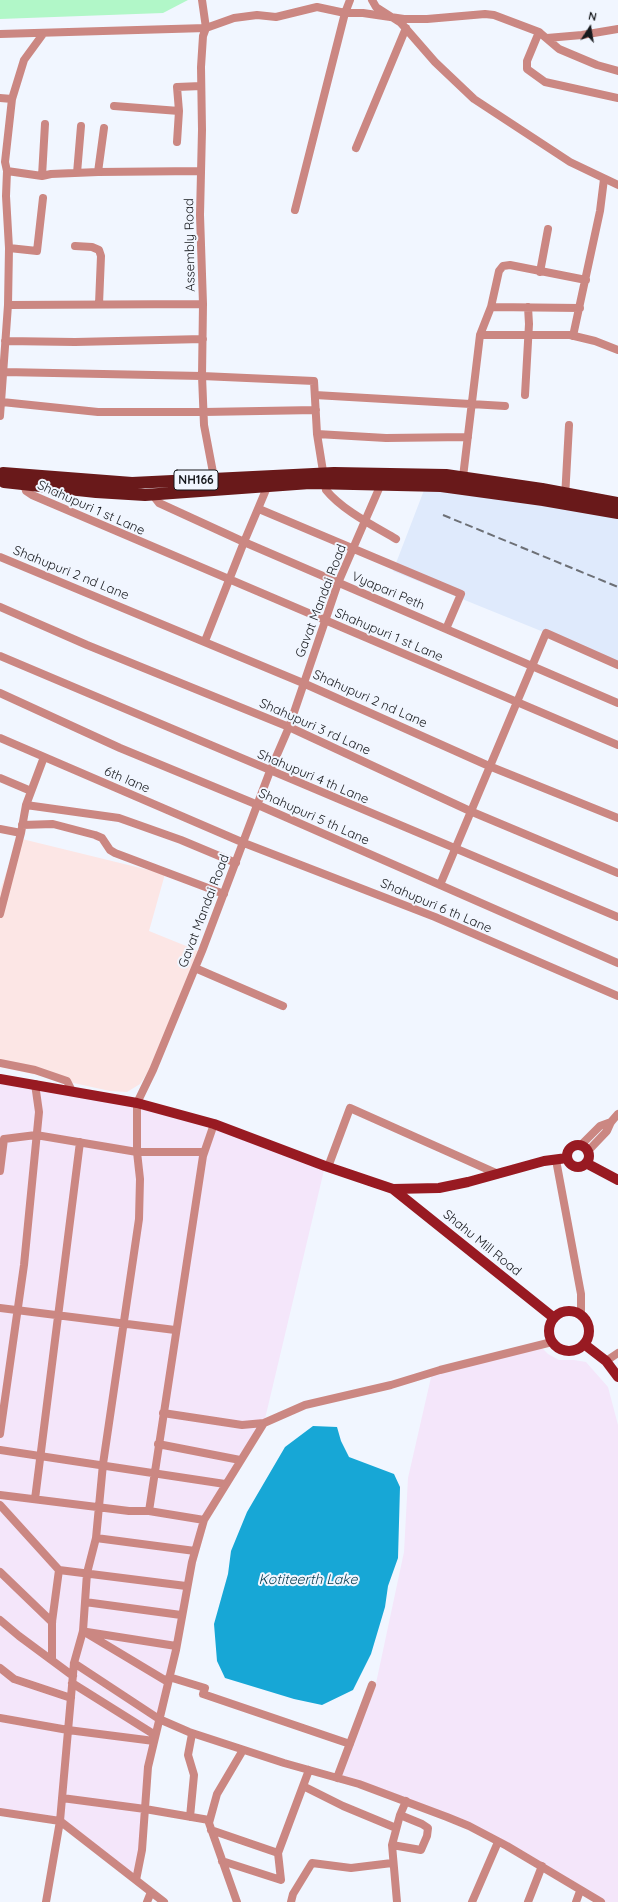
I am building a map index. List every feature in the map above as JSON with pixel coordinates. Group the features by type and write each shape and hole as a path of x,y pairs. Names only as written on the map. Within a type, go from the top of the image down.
{"highway":[{"name":"NH166","path":"1,481 96,492 152,494 215,485 323,478 434,474 463,477 565,498 618,513"},
{"name":"NH166","path":"1,481 268,485 323,478 381,484 442,486 618,503"}],"main road":[{"path":"0,1079 138,1103 214,1124 328,1167 393,1189 439,1188 544,1161 567,1158"},
{"path":"585,1154 576,1167 570,1164 567,1158 570,1148 585,1154 618,1174"},
{"path":"585,1154 618,1180"},
{"name":"Shahu Mill Road","path":"393,1189 554,1318"},
{"path":"566,1312 580,1314 588,1324 589,1331 588,1337 584,1344 575,1350 568,1351 562,1350 552,1342 549,1330 554,1318 566,1312"},
{"path":"584,1344 606,1361 618,1377"}],"street":[{"name":"Assembly Road","path":"202,0 206,28 203,36 201,86 200,215 203,304 202,376 204,425 215,485"},
{"path":"295,210 345,13 350,0"},
{"path":"372,0 376,7 396,18 435,62 474,99 570,162 618,185"},
{"path":"0,34 44,34 206,28 234,18 257,15 276,16 317,7 345,13 396,18 427,19 485,14 494,15 539,32 559,49 597,65 618,71"},
{"path":"356,148 406,28"},
{"path":"547,38 582,35 618,29"},
{"path":"539,32 527,61 527,69 545,82 618,98"},
{"path":"0,416 6,341 10,248 6,196 7,171 5,162 12,99 24,60 44,34"},
{"path":"177,142 179,111 177,87 201,86"},
{"path":"0,98 12,99"},
{"path":"114,106 179,111"},
{"path":"42,176 45,124"},
{"path":"77,173 81,126"},
{"path":"98,172 104,128"},
{"path":"7,171 42,176 51,174 98,172 201,171"},
{"path":"573,336 600,211 604,179"},
{"path":"10,248 37,251 43,198"},
{"path":"540,272 548,229"},
{"path":"75,246 92,247 99,250 101,256 99,304"},
{"path":"463,477 480,335 491,307 497,277 503,266 510,265 586,280"},
{"path":"8,305 203,304"},
{"path":"491,307 580,308"},
{"path":"525,395 529,335 528,307"},
{"path":"480,335 573,336 595,340 618,350"},
{"path":"6,341 75,342 203,339"},
{"path":"4,372 202,376 314,381 317,434 326,490 331,497 396,539"},
{"path":"315,395 506,406"},
{"path":"2,402 98,412 316,410"},
{"path":"565,498 570,424"},
{"path":"317,434 386,438 468,437"},
{"name":"Shahupuri 1 st Lane","path":"24,484 26,491 32,495 618,745"},
{"name":"Gavat Mandai Road","path":"138,1103 195,968 244,843 270,771 289,727 338,583 381,484"},
{"path":"205,641 268,485"},
{"name":"Vyapari Peth","path":"152,494 159,502 244,542 618,704"},
{"path":"259,509 461,594 446,629"},
{"name":"Shahupuri 2 nd Lane","path":"0,557 205,641 489,766 618,818"},
{"name":"Shahupuri 3 rd Lane","path":"0,607 87,645 289,727 470,811 618,873"},
{"path":"440,885 546,633 618,665"},
{"name":"Shahupuri 4 th Lane","path":"0,656 618,917"},
{"name":"Shahupuri 5 th Lane","path":"0,694 120,748 258,805 618,963"},
{"name":"6th lane","path":"0,738 244,843"},
{"path":"0,914 23,824 26,805 44,757"},
{"path":"0,778 32,791"},
{"path":"26,805 119,818 181,840 236,863"},
{"path":"0,829 23,824 58,825 94,835 102,838 110,850 115,853 224,894"},
{"name":"Shahupuri 6 th Lane","path":"244,843 435,917 618,996"},
{"path":"195,968 283,1006"},
{"path":"0,1063 35,1070 68,1081 72,1091"},
{"path":"0,1434 24,1265 39,1112 35,1084"},
{"path":"46,1902 60,1821 74,1663 83,1631 87,1573 96,1538 103,1464 118,1371 123,1323 139,1219 140,1179 137,1152 138,1103"},
{"path":"328,1167 350,1108 498,1174"},
{"path":"585,1154 600,1126 611,1122 618,1114"},
{"path":"149,1512 175,1330 204,1152 214,1124"},
{"path":"0,1171 2,1141 36,1135 137,1152 204,1152"},
{"path":"35,1500 60,1315 80,1142"},
{"path":"556,1160 580,1294 580,1314"},
{"path":"0,1308 175,1330"},
{"path":"163,1413 242,1424 264,1423 305,1405 391,1385 552,1342"},
{"path":"606,1361 618,1353"},
{"path":"136,1880 142,1850 148,1767 169,1680 194,1551 204,1520 264,1423"},
{"path":"158,1444 240,1460"},
{"path":"0,1450 103,1464 225,1484"},
{"path":"0,1495 149,1512 204,1520"},
{"path":"0,1505 58,1570 186,1586"},
{"path":"96,1538 194,1551"},
{"path":"52,1660 52,1622 58,1570"},
{"path":"0,1572 52,1622"},
{"path":"85,1602 181,1615"},
{"path":"0,1620 52,1660 73,1679 155,1738"},
{"path":"83,1631 176,1646"},
{"path":"83,1631 169,1680 205,1688 203,1694 350,1744"},
{"path":"74,1663 159,1719 192,1734 359,1784 469,1826 542,1866 601,1902"},
{"path":"0,1668 14,1679 71,1698"},
{"path":"0,1676 10,1676"},
{"path":"337,1778 372,1686"},
{"path":"0,1718 68,1730 155,1738"},
{"path":"190,1817 194,1775 188,1755 192,1734"},
{"path":"237,1902 211,1830 209,1820 217,1794 243,1750"},
{"path":"222,1861 281,1880 278,1853 309,1770"},
{"path":"303,1786 343,1806 396,1828"},
{"path":"62,1798 145,1809 209,1820"},
{"path":"397,1902 396,1878 392,1863 392,1845 400,1815 406,1801"},
{"path":"0,1812 60,1821 164,1902"},
{"path":"392,1845 421,1850 427,1836 428,1828 400,1815"},
{"path":"211,1830 278,1853"},
{"path":"472,1902 498,1842"},
{"path":"291,1902 293,1894 312,1863 351,1868 392,1863"},
{"path":"528,1902 542,1866"},
{"path":"576,1902 580,1890"},
{"path":"148,1902 151,1892"}],"shaded area":[{"path":"426,485 618,513 618,665 546,633 393,571"},
{"path":"18,838 165,874 149,931 201,952 150,1069 140,1084 127,1092 110,1091 0,1067 0,891"},
{"path":"0,1079 139,1103 325,1166 264,1423 204,1520 148,1767 136,1880 60,1821 0,1812"},
{"path":"540,1346 548,1354 559,1360 586,1362 608,1387 618,1425 618,1902 605,1902 571,1885 469,1826 340,1779 375,1688 404,1552 408,1478 432,1373"}],"green space":[{"path":"0,0 188,0 163,13 0,19"}],"water":[{"name":"Kotiteerth Lake","path":"313,1426 337,1427 341,1441 349,1457 394,1474 400,1487 398,1558 388,1586 385,1607 371,1654 353,1690 322,1705 294,1699 225,1678 217,1661 214,1624 228,1574 231,1551 247,1512 285,1447"}],"railway":[{"path":"443,515 618,587"}]}
